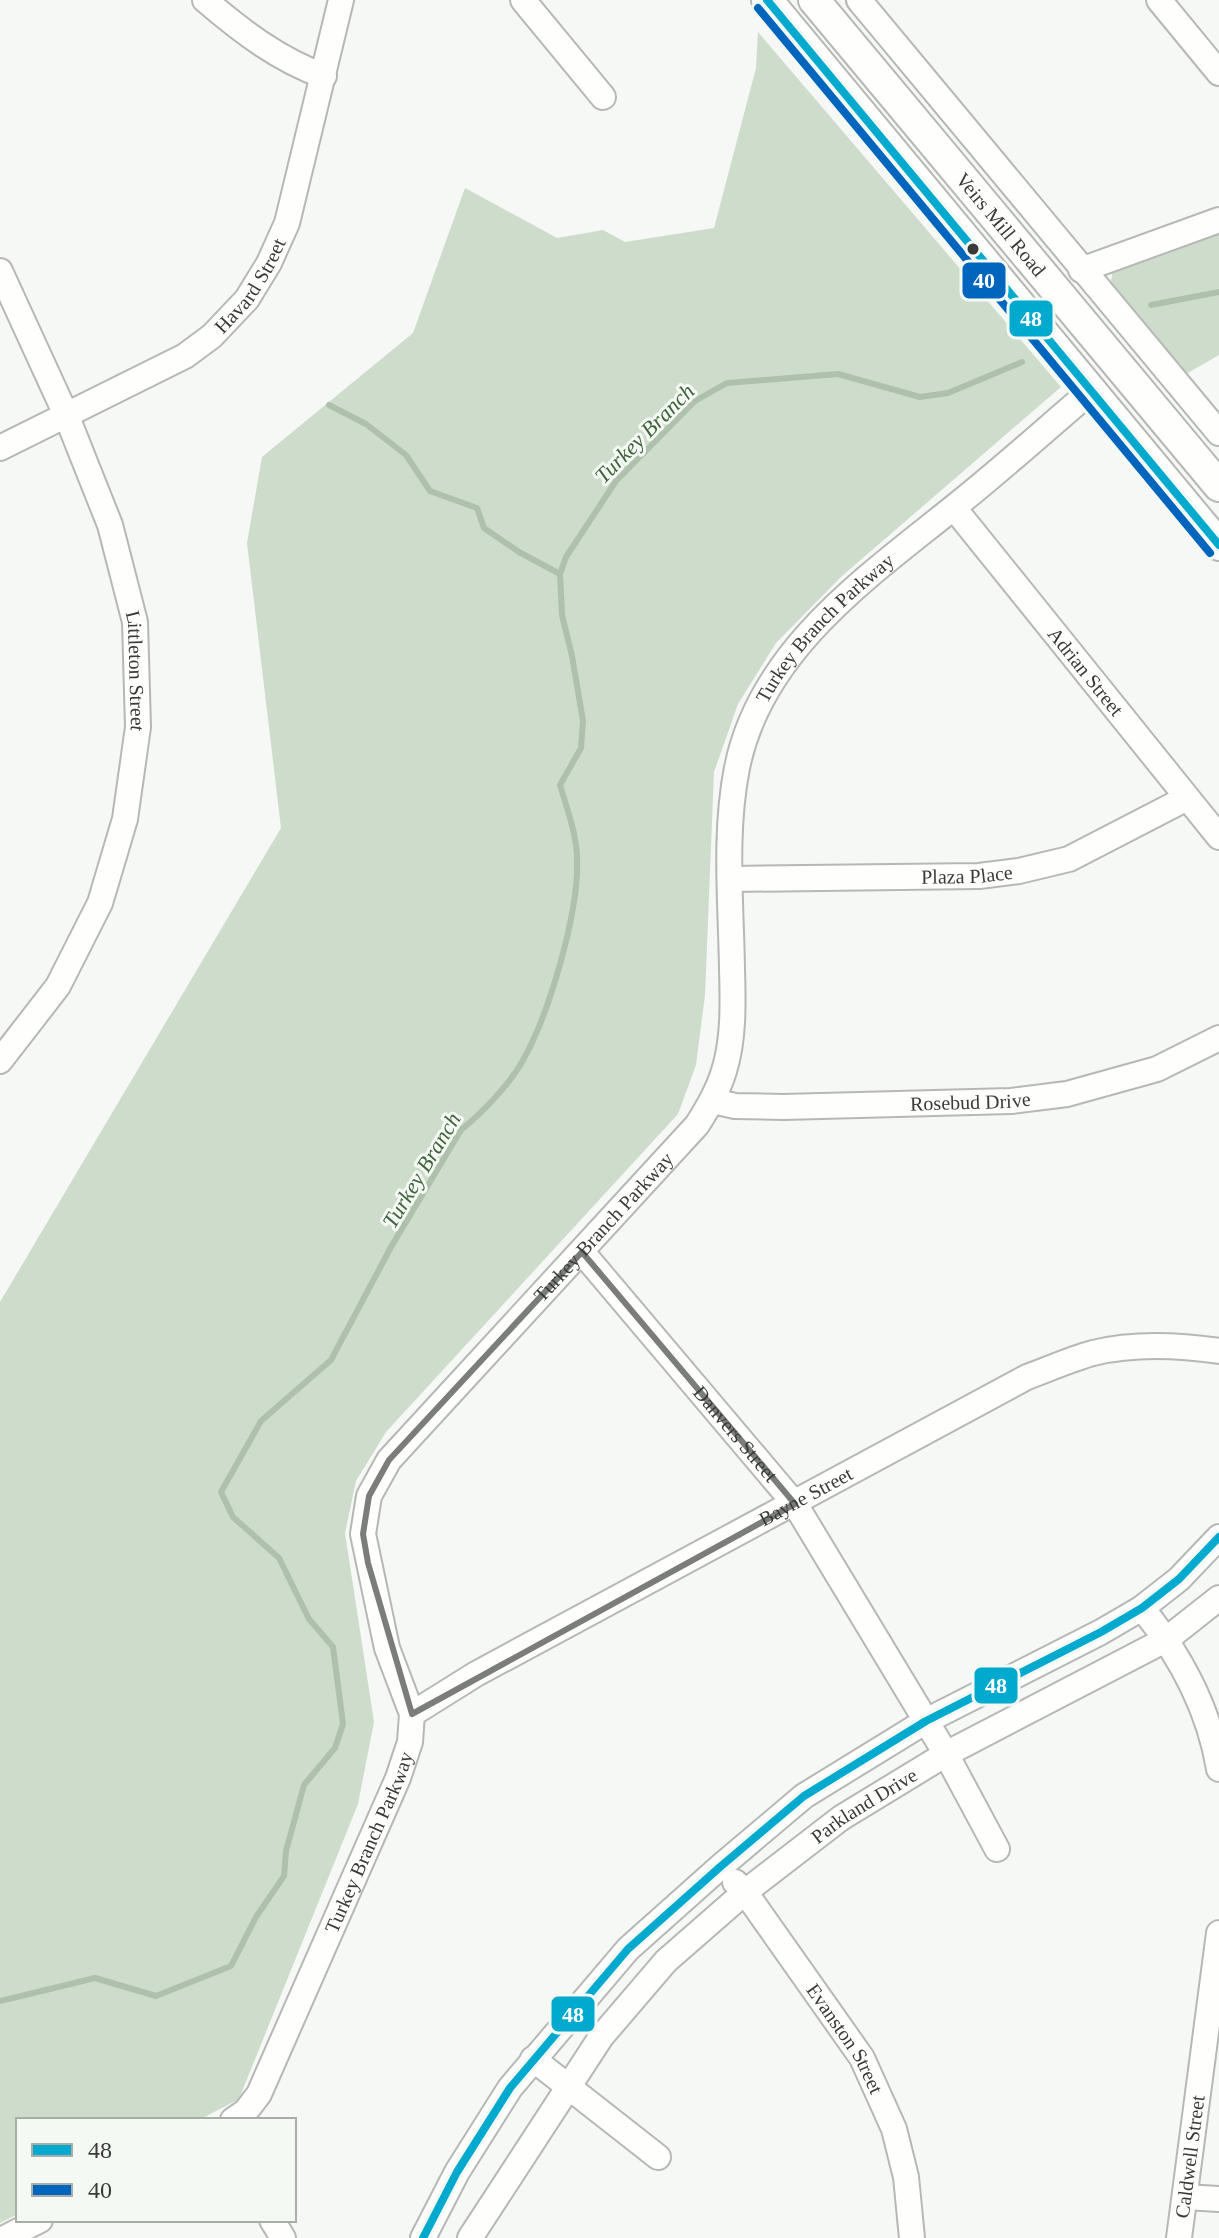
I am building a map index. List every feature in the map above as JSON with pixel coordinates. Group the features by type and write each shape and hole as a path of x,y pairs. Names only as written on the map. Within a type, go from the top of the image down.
{"main road":[{"name":"Veirs Mill Road","path":"767,0 1219,545"},
{"name":"Veirs Mill Road","path":"814,0 1219,486"}],"street":[{"path":"205,0 240,30 300,67 324,76"},
{"name":"Havard Street","path":"0,448 185,356 212,336 247,299 269,263 287,223 341,0"},
{"path":"523,0 603,97"},
{"path":"859,0 1219,433"},
{"path":"1159,0 1219,73"},
{"path":"1081,270 1219,220"},
{"name":"Littleton Street","path":"0,271 67,417 110,525 135,622 138,727 125,819 100,903 58,986 0,1061"},
{"name":"Turkey Branch Parkway","path":"236,2118 246,2111 259,2094 392,1792 410,1742 412,1714 387,1648 363,1534 369,1496 389,1460 697,1125 713,1101 725,1069 733,1012 731,816 745,736 773,680 816,624 887,560 954,508 1092,390"},
{"name":"Adrian Street","path":"954,508 1219,837"},
{"name":"Plaza Place","path":"731,879 979,876 1019,871 1069,859 1187,798"},
{"name":"Rosebud Drive","path":"713,1101 735,1106 783,1107 1011,1101 1067,1094 1157,1069 1219,1038"},
{"name":"Danvers Street","path":"582,1252 795,1504 946,1754 997,1849"},
{"name":"Bayne Street","path":"412,1714 476,1674 1027,1377 1094,1353 1136,1346 1185,1346 1219,1351"},
{"name":"Parkland Drive","path":"423,2238 457,2172 510,2088 533,2059 628,1949 720,1867 804,1796 926,1721 1142,1608 1179,1579 1219,1537"},
{"name":"Parkland Drive","path":"470,2238 566,2086 601,2037 666,1961 745,1892 841,1818 946,1754 1167,1639 1219,1598"},
{"path":"1142,1608 1167,1639 1199,1697 1219,1769"},
{"name":"Evanston Street","path":"720,1867 745,1892 862,2058 894,2129 906,2177 912,2238"},
{"name":"Caldwell Street","path":"1179,2238 1219,1933"},
{"path":"533,2059 658,2157"},
{"path":"1185,2197 1219,2199"},
{"path":"5,2238 36,2222"}],"highlighted area":[{"path":"582,1252 795,1504 412,1714 368,1563 363,1534 369,1496 389,1460"}],"green space":[{"path":"758,32 1061,387 842,576 776,643 738,704 714,772 705,995 696,1065 678,1114 386,1432 356,1481 345,1533 374,1722 358,1804 239,2099 203,2118 16,2118 16,2215 0,2223 0,1302 281,828 247,543 262,457 413,333 465,188 557,238 603,230 625,242 714,228 756,68"},
{"path":"1219,234 1219,355 1181,377 1110,287 1113,270"}],"waterway":[{"name":"Turkey Branch","path":"1151,305 1219,292"},
{"name":"Turkey Branch","path":"0,2001 95,1978 156,1996 231,1966 256,1917 284,1876 286,1851 304,1785 335,1748 343,1724 333,1647 309,1619 279,1558 233,1517 221,1492 261,1421 331,1360 391,1247 461,1130 510,1080 522,1062 542,1018 561,962 577,878 575,838 560,785 581,748 583,721 562,615 560,574 566,557 616,481 695,401 727,383 838,374 920,397 948,393 1022,362"},
{"path":"329,405 366,424 406,455 430,491 477,508 484,528 519,552 560,574"}],"transit line":[{"name":"48","path":"767,0 1219,545"},
{"name":"40","path":"758,8 1210,553"},
{"name":"48","path":"423,2238 457,2172 510,2088 628,1949 720,1867 804,1796 926,1721 1142,1608 1179,1579 1219,1537"}]}
